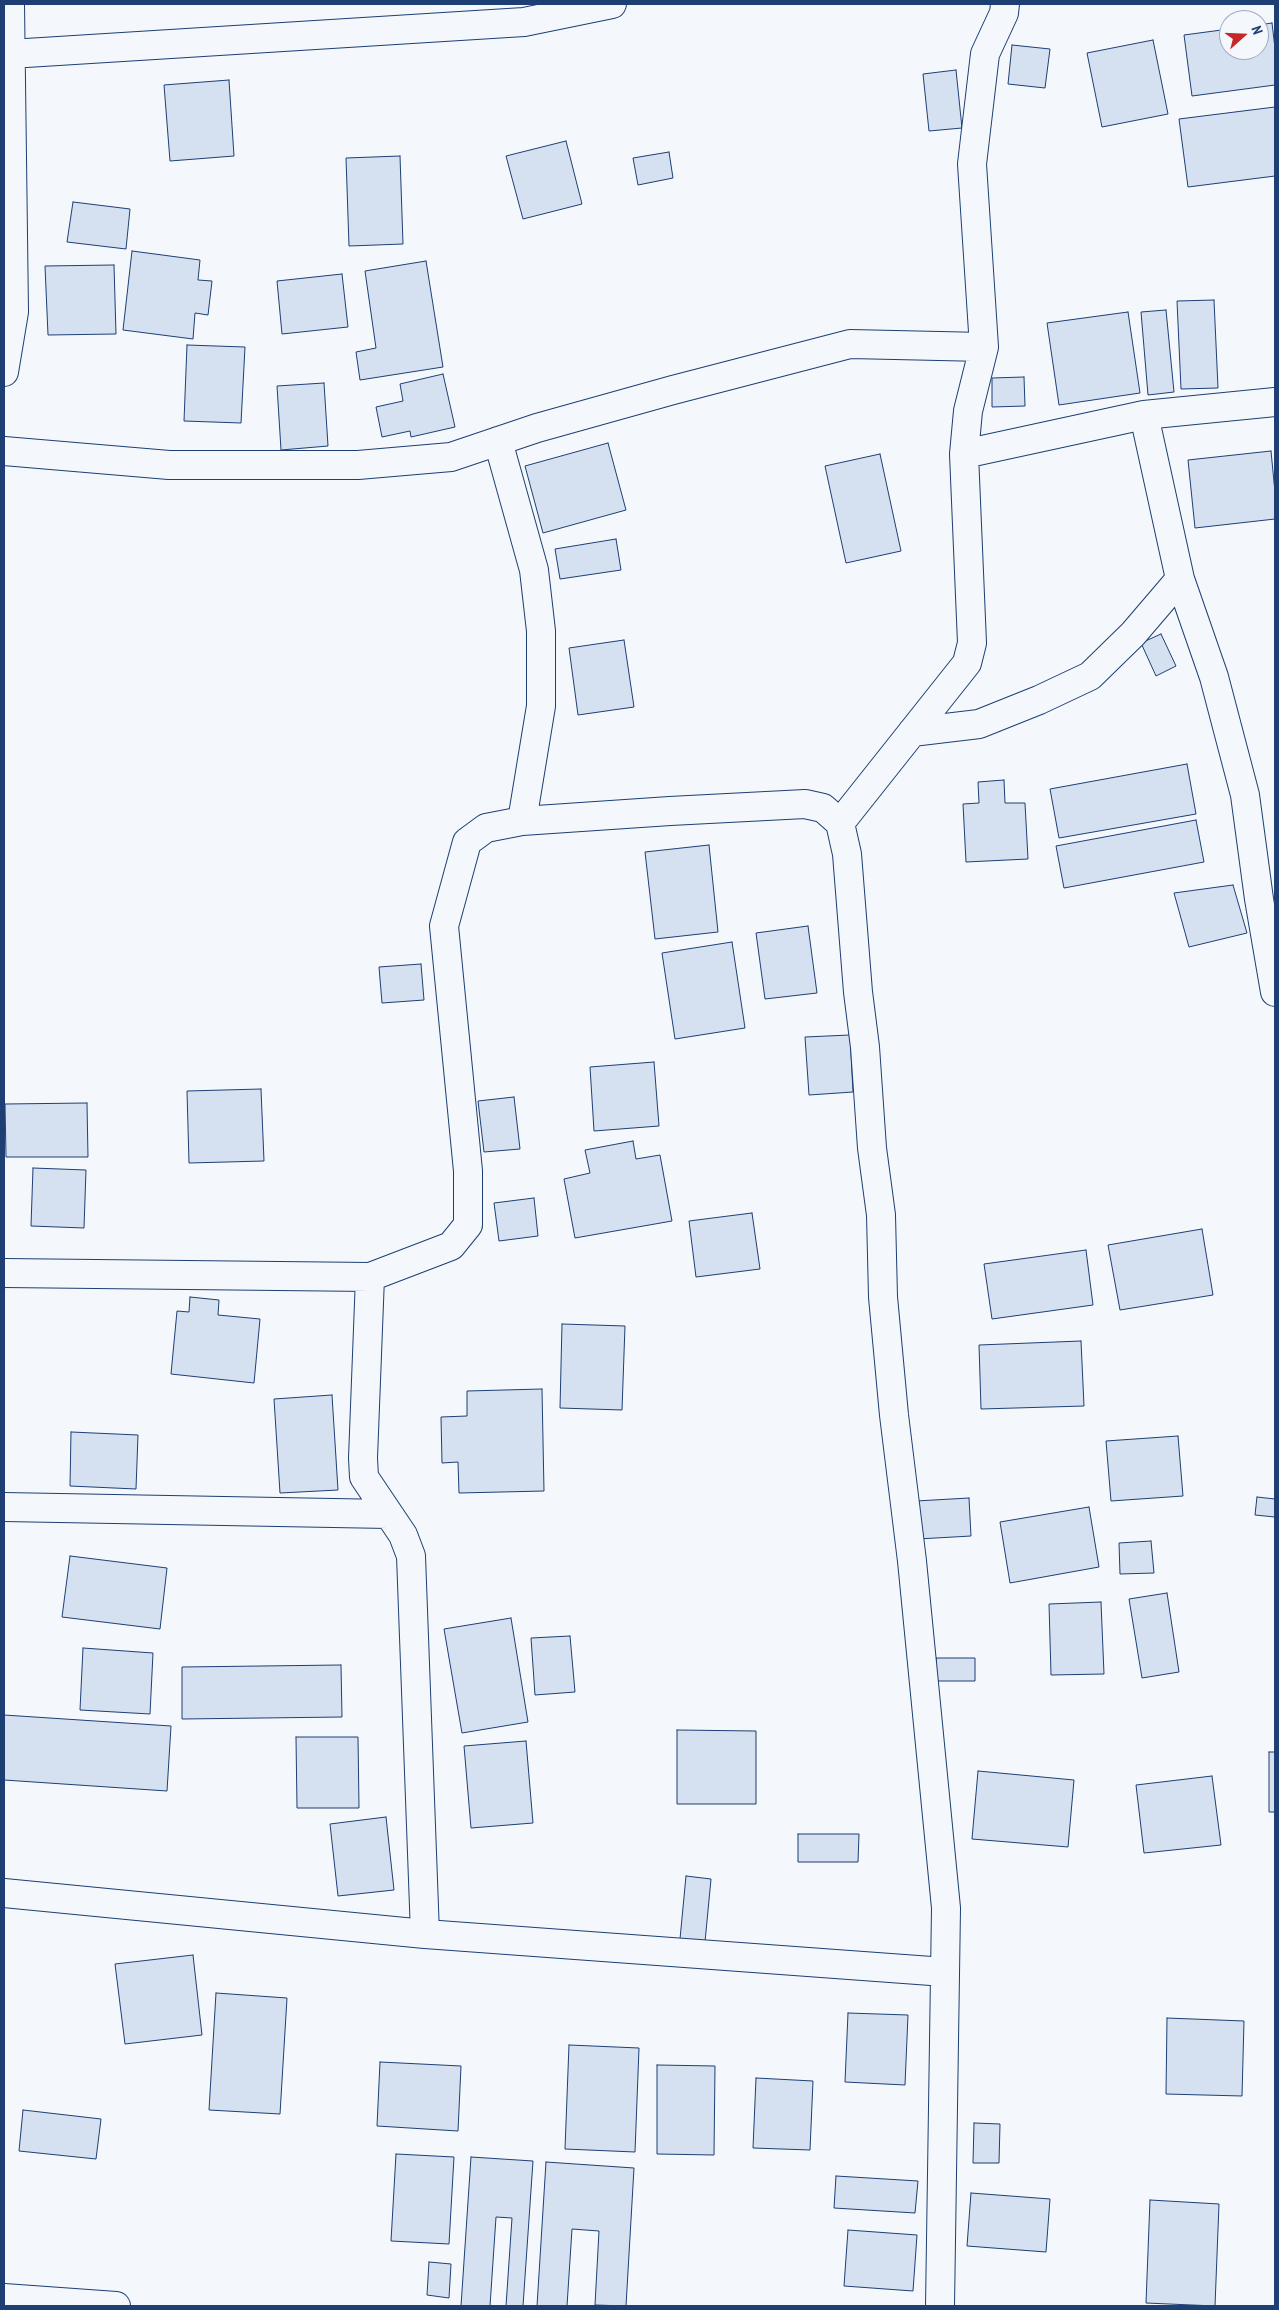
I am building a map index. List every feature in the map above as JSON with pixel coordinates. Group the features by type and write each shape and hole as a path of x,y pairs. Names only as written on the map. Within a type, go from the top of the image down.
{"street":[{"path":"4,372 9,311 10,4"},
{"path":"10,54 443,15 524,22 612,4"},
{"path":"840,823 967,663 972,643 964,454 968,411 984,347 972,164 985,54 1004,13 1005,4"},
{"path":"4,450 169,465 358,466 451,457 498,441 673,390 850,344 984,347"},
{"path":"964,454 1144,416 1275,402"},
{"path":"1144,416 1180,579 1214,677 1245,795 1259,899 1275,992"},
{"path":"498,441 534,570 541,631 541,706 522,821"},
{"path":"912,732 979,724 1040,700 1090,676 1133,634 1180,579"},
{"path":"4,1273 370,1277 451,1246 468,1225 468,1171 444,926 467,842 486,828 522,821 805,804 823,808 840,823 847,854 858,992 865,1047 872,1148 881,1215 884,1307 895,1424 912,1561 946,1908 940,2306"},
{"path":"370,1277 363,1458 364,1477 403,1535 411,1556 424,1934"},
{"path":"4,1507 388,1514"},
{"path":"4,1893 424,1934 945,1972"},
{"path":"4,2298 116,2306"}],"building":[{"path":"1269,23 1272,23 1275,48 1275,85 1192,96 1184,35 1219,30 1219,60 1269,60"},
{"path":"1153,40 1168,114 1102,127 1087,53"},
{"path":"1012,45 1050,49 1045,88 1008,84"},
{"path":"956,70 962,128 929,131 923,74"},
{"path":"229,80 234,156 170,161 164,85"},
{"path":"1275,107 1275,176 1188,187 1179,119"},
{"path":"566,141 582,204 523,219 506,156"},
{"path":"669,152 673,178 638,185 633,158"},
{"path":"400,156 403,244 349,246 346,158"},
{"path":"73,202 130,209 126,249 67,242"},
{"path":"132,251 200,260 198,280 212,281 208,315 195,313 193,339 123,330"},
{"path":"426,261 443,367 360,380 356,352 376,348 365,271"},
{"path":"114,265 116,334 48,335 45,266"},
{"path":"342,274 348,327 282,334 277,281"},
{"path":"1214,300 1218,388 1181,389 1177,301"},
{"path":"1166,310 1174,392 1148,395 1141,312"},
{"path":"1128,312 1140,393 1059,405 1047,323"},
{"path":"187,345 245,347 241,423 184,421"},
{"path":"443,374 455,427 411,437 410,431 382,437 376,407 403,401 400,384"},
{"path":"1024,377 1025,406 992,407 992,378"},
{"path":"324,383 328,446 281,450 277,386"},
{"path":"608,443 626,510 543,533 525,466"},
{"path":"1271,451 1275,492 1275,519 1195,528 1188,460"},
{"path":"880,454 901,551 846,563 825,466"},
{"path":"616,539 621,570 560,579 555,549"},
{"path":"1161,634 1176,666 1156,676 1141,643"},
{"path":"624,640 634,707 578,715 569,648"},
{"path":"1187,764 1196,814 1059,838 1050,789"},
{"path":"1004,780 1005,803 1025,803 1028,859 966,862 963,804 979,803 978,782"},
{"path":"1196,820 1204,862 1064,888 1056,846"},
{"path":"709,845 718,932 655,939 645,852"},
{"path":"1233,885 1247,933 1189,947 1174,893"},
{"path":"808,926 817,993 765,999 756,933"},
{"path":"732,942 745,1028 675,1039 662,953"},
{"path":"421,964 424,1000 382,1003 379,967"},
{"path":"850,1035 853,1092 809,1095 805,1037"},
{"path":"654,1062 659,1126 594,1131 590,1067"},
{"path":"261,1089 264,1161 189,1163 187,1091"},
{"path":"514,1097 520,1149 484,1152 478,1101"},
{"path":"87,1103 88,1157 6,1157 5,1104"},
{"path":"633,1141 636,1159 660,1155 672,1221 575,1238 564,1179 590,1173 585,1150"},
{"path":"33,1168 86,1170 84,1228 31,1226"},
{"path":"534,1198 538,1236 499,1241 494,1203"},
{"path":"752,1213 760,1269 696,1277 689,1221"},
{"path":"1202,1229 1213,1295 1120,1310 1108,1245"},
{"path":"1086,1250 1093,1305 992,1319 984,1264"},
{"path":"190,1297 219,1300 218,1315 260,1319 254,1383 171,1374 177,1311 189,1312"},
{"path":"562,1324 625,1326 622,1410 560,1408"},
{"path":"1081,1341 1084,1406 981,1409 979,1345"},
{"path":"542,1389 544,1491 459,1493 458,1462 442,1463 441,1417 467,1416 467,1391"},
{"path":"332,1395 338,1490 280,1493 274,1399"},
{"path":"71,1432 138,1435 136,1489 70,1486"},
{"path":"1178,1436 1183,1496 1111,1501 1106,1441"},
{"path":"1257,1497 1275,1499 1275,1517 1255,1515"},
{"path":"969,1498 971,1536 918,1539 916,1501"},
{"path":"1089,1507 1099,1567 1010,1583 1000,1522"},
{"path":"1151,1541 1154,1573 1120,1574 1119,1543"},
{"path":"70,1556 167,1568 160,1629 62,1617"},
{"path":"1167,1593 1179,1672 1142,1678 1129,1599"},
{"path":"1101,1602 1104,1674 1051,1675 1049,1604"},
{"path":"511,1618 528,1722 462,1733 444,1629"},
{"path":"570,1636 575,1692 535,1695 531,1638"},
{"path":"83,1648 153,1653 150,1714 80,1710"},
{"path":"936,1658 975,1658 975,1681 936,1681"},
{"path":"341,1665 342,1717 182,1719 182,1667"},
{"path":"4,1715 171,1726 167,1791 4,1780"},
{"path":"677,1730 756,1731 756,1804 677,1804"},
{"path":"296,1737 358,1737 359,1808 297,1808"},
{"path":"526,1741 533,1823 471,1828 464,1746"},
{"path":"1269,1752 1275,1752 1275,1812 1269,1812"},
{"path":"978,1771 1074,1780 1068,1847 972,1839"},
{"path":"1212,1776 1221,1845 1144,1853 1136,1785"},
{"path":"386,1817 394,1890 338,1896 330,1824"},
{"path":"798,1834 859,1834 858,1862 798,1862"},
{"path":"686,1876 711,1879 705,1942 680,1939"},
{"path":"193,1955 202,2035 125,2044 115,1964"},
{"path":"216,1993 287,1998 280,2114 209,2110"},
{"path":"848,2013 908,2015 905,2085 845,2082"},
{"path":"1167,2018 1244,2021 1242,2096 1166,2094"},
{"path":"569,2045 639,2048 635,2152 565,2149"},
{"path":"380,2062 461,2066 458,2131 377,2126"},
{"path":"657,2065 715,2066 714,2155 657,2154"},
{"path":"756,2078 813,2081 810,2150 753,2148"},
{"path":"23,2110 101,2119 96,2159 19,2151"},
{"path":"974,2123 1000,2124 999,2163 973,2163"},
{"path":"396,2154 454,2157 449,2244 391,2241"},
{"path":"471,2157 533,2161 523,2306 506,2306 512,2218 496,2217 490,2306 461,2306"},
{"path":"546,2162 634,2168 626,2306 595,2305 599,2231 572,2229 567,2306 537,2306"},
{"path":"836,2176 918,2181 915,2213 834,2208"},
{"path":"971,2193 1050,2199 1046,2252 967,2246"},
{"path":"1150,2200 1219,2204 1215,2306 1146,2303"},
{"path":"848,2230 917,2235 913,2291 844,2286"},
{"path":"429,2262 451,2264 449,2298 427,2295"}]}
